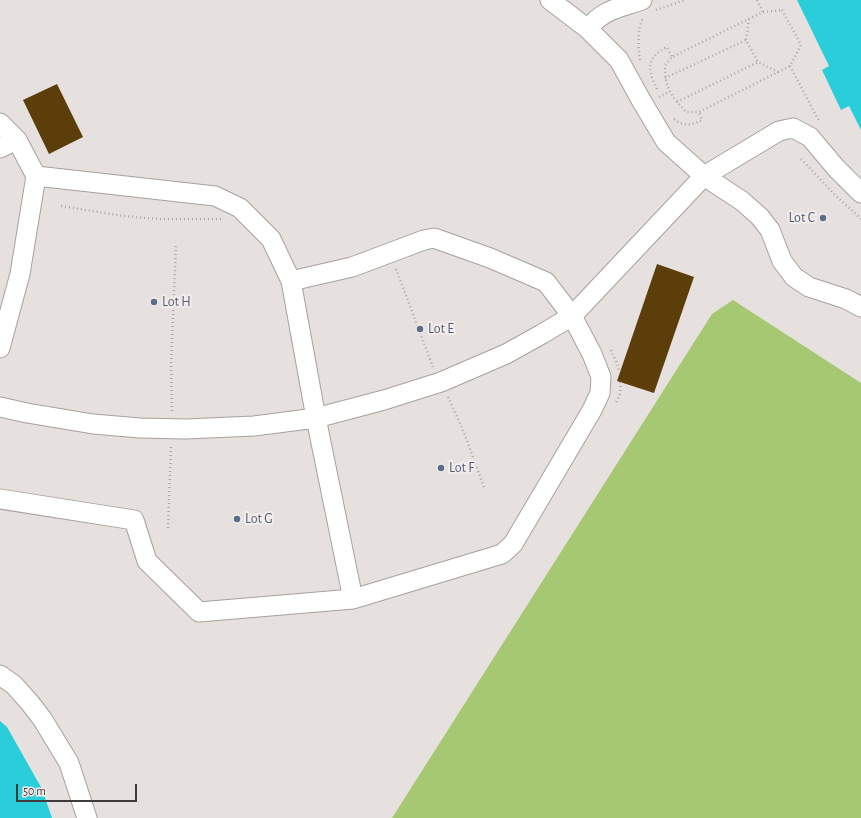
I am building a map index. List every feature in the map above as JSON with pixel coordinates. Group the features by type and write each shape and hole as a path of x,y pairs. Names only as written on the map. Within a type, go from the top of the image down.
{"lane":[{"path":"550,0 588,29 619,60 666,142 704,176 742,201 760,217 770,230 782,261 794,277 809,287 846,299 861,308"},
{"path":"588,29 595,20 604,13 645,10"},
{"path":"0,123 17,140 36,176 20,274 0,348"},
{"path":"0,407 86,423 140,428 186,429 254,426 316,418 384,400 437,374 506,354 572,316 704,176 779,132 793,128 810,137 836,168 861,193"},
{"path":"0,148 17,140"},
{"path":"36,176 215,196 240,208 271,239 291,281 316,418 353,599"},
{"path":"0,499 134,520 147,561 199,612 353,599 502,554 513,544 592,410 600,393 602,377 592,354 572,316 546,282 490,258 434,238 424,240 352,267 291,281"},
{"path":"0,675 14,685 43,720 68,764 87,818"}],"path":[{"path":"641,65 638,48 639,34 640,24 645,10 685,0"},
{"path":"757,0 763,12"},
{"path":"782,10 800,45 790,66 699,112 686,112 669,92 665,78 665,65 672,57 750,18 763,12 782,10"},
{"path":"750,18 746,40 758,62 778,72"},
{"path":"665,78 746,40"},
{"path":"652,80 649,72 652,58 660,50 667,47 672,57"},
{"path":"677,102 758,62"},
{"path":"790,66 819,122"},
{"path":"662,95 669,92"},
{"path":"671,117 679,123 688,125 694,124 702,120 699,112"},
{"path":"61,206 124,216 166,219 224,219"},
{"path":"172,412 171,365 176,245"},
{"path":"389,253 406,291 437,374 463,430 484,487"},
{"path":"426,369 437,374"},
{"path":"165,411 179,412"},
{"path":"168,528 171,447"}],"green space":[{"path":"733,300 861,383 861,818 392,818 712,314"}],"water":[{"path":"797,0 861,0 861,130 849,106 841,110 822,70 829,66"},
{"path":"0,721 7,727 42,789 52,818 0,818"}],"building":[{"path":"57,84 83,137 49,154 23,100"},
{"path":"657,264 694,277 654,393 617,381"}],"place":[{"name":"Lot C","path":"823,218"},
{"name":"Lot H","path":"154,302"},
{"name":"Lot E","path":"420,329"},
{"name":"Lot F","path":"441,468"},
{"name":"Lot G","path":"237,519"}]}
